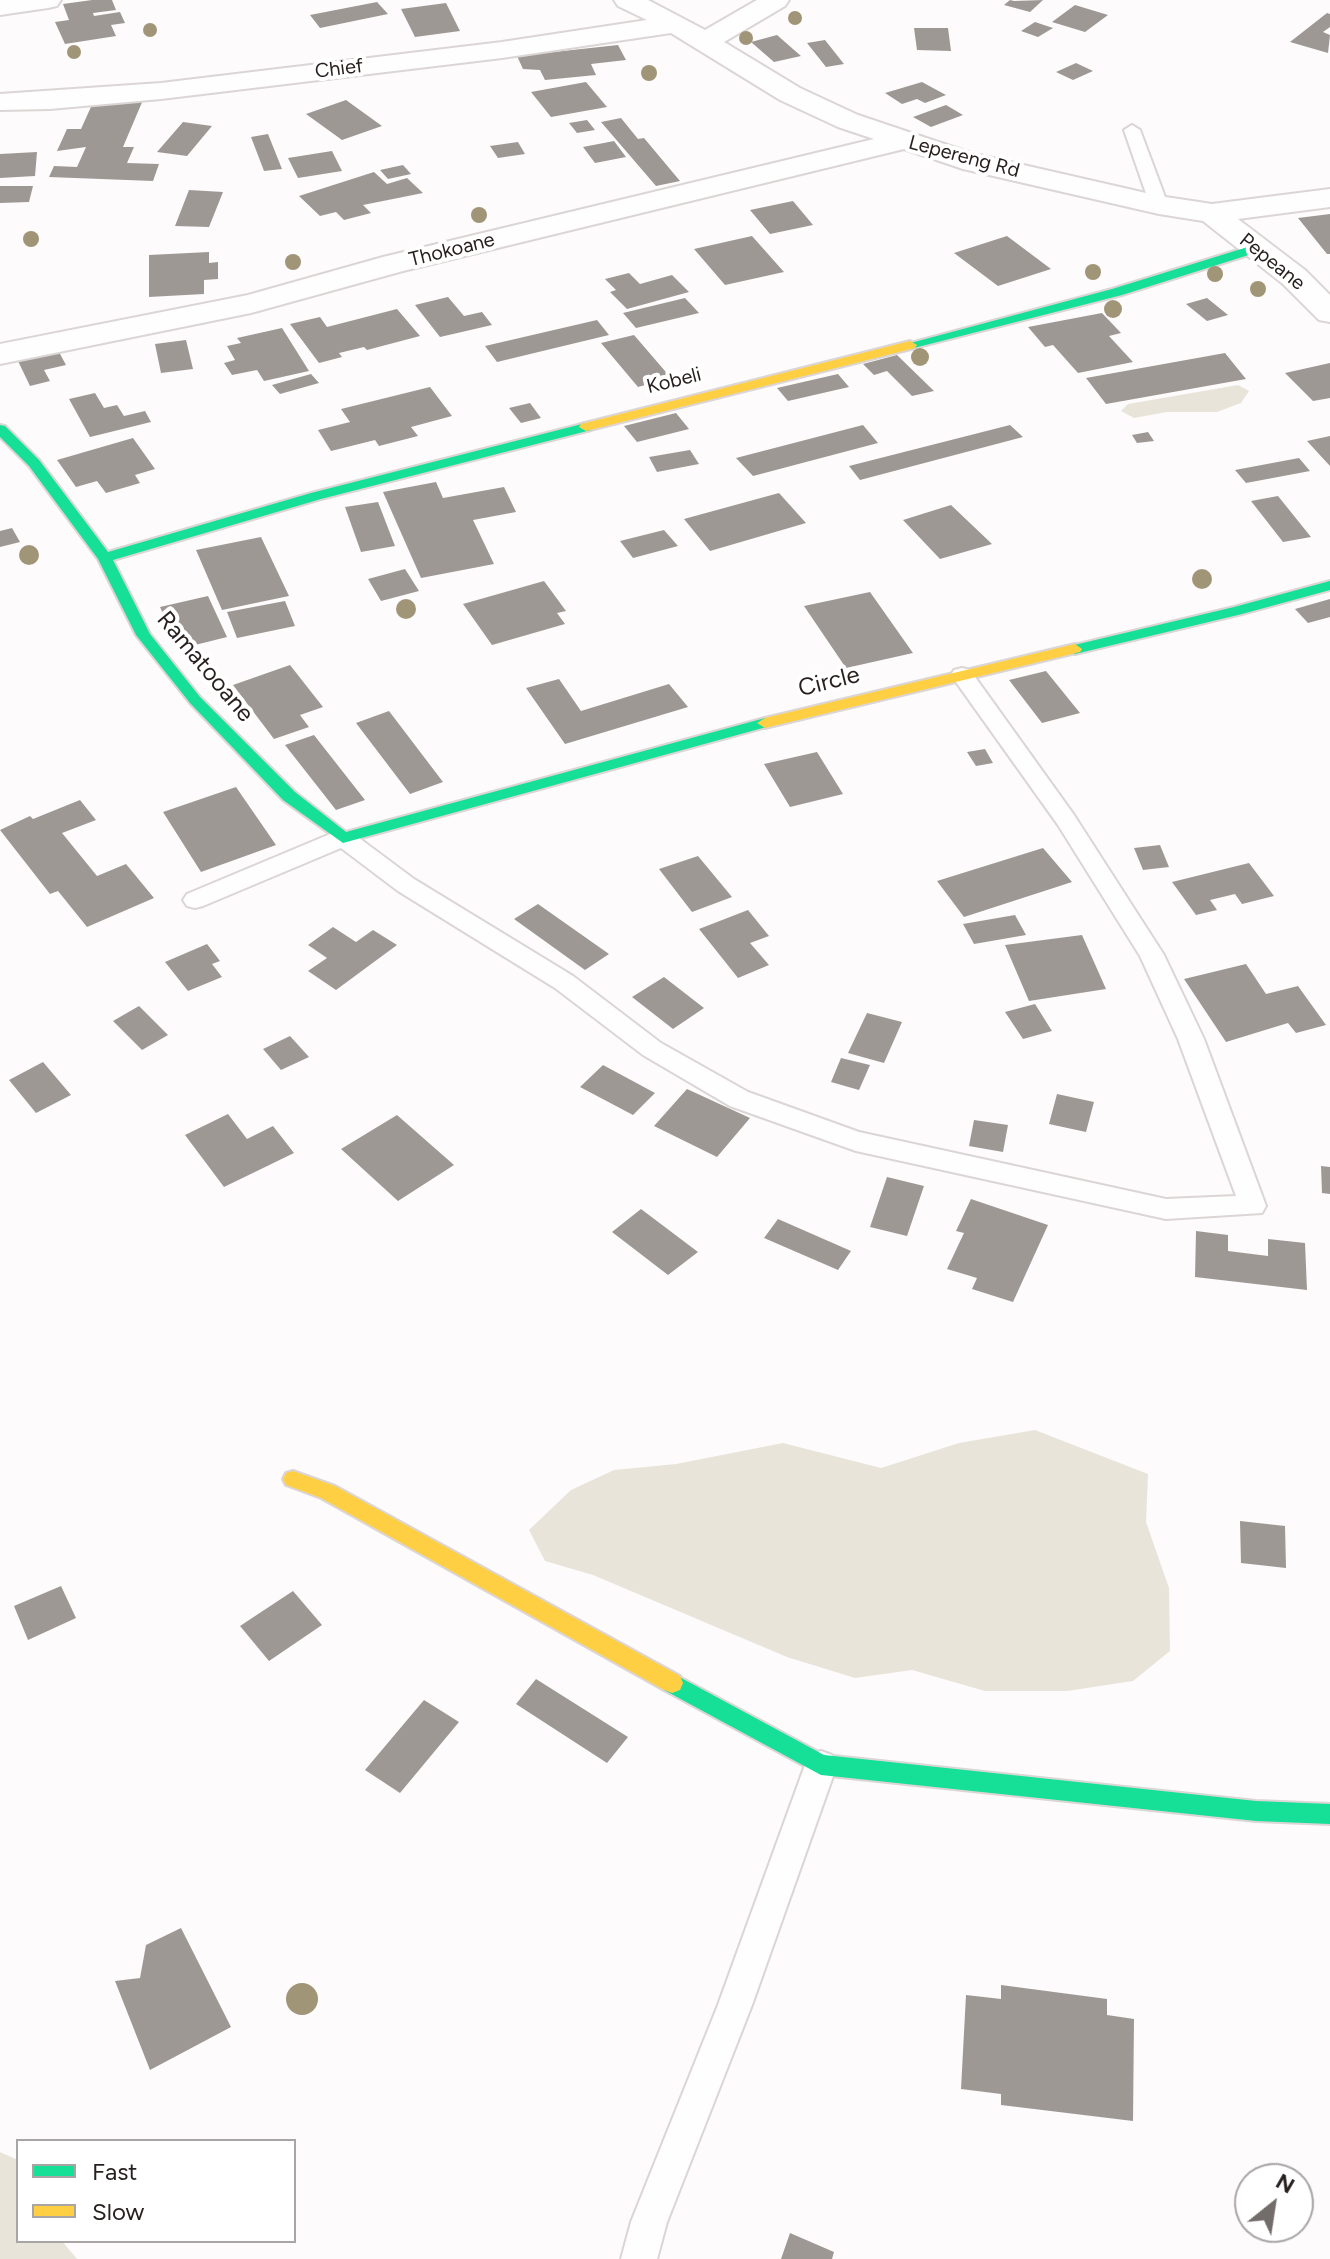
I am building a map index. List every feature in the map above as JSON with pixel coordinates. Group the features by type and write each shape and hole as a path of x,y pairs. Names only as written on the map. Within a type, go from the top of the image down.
{"street":[{"path":"0,7 48,0"},
{"name":"Lepereng Rd","path":"627,0 676,24 790,94 848,121 963,160 1159,205 1212,213 1330,198"},
{"path":"705,42 776,0"},
{"name":"Chief","path":"0,102 50,101 161,91 502,50 676,24"},
{"name":"Thokoane","path":"0,354 251,304 394,264 903,141"},
{"name":"Pepeane","path":"1212,213 1254,249 1294,277 1330,313"},
{"name":"Kobeli","path":"105,558 316,496 1117,292 1254,249"},
{"name":"Ramatooane","path":"0,429 34,463 105,558 143,635 195,700 289,796 343,838"},
{"name":"Circle","path":"343,838 788,717 1237,611 1330,585"},
{"path":"293,1479 328,1492 821,1765 1256,1811 1330,1814"}],"lane":[{"path":"1132,130 1159,205"},
{"path":"195,900 343,838 406,885 564,982 652,1049 739,1099 856,1141 1151,1206 1166,1209 1253,1206 1191,1039 1152,955 1066,820 962,675"},
{"path":"639,2259 649,2222 735,2005 821,1765"}],"shaded area":[{"path":"1238,385 1249,391 1241,403 1217,412 1167,412 1134,418 1121,411 1128,404"},
{"path":"1035,1430 1148,1474 1146,1522 1169,1588 1170,1651 1133,1681 1067,1691 985,1691 912,1670 855,1678 787,1657 593,1575 545,1561 529,1530 571,1490 614,1470 676,1464 783,1443 881,1468 959,1443"},
{"path":"0,2152 16,2159 16,2243 64,2243 77,2259 0,2259"}],"building":[{"path":"112,0 116,10 93,13 94,16 120,12 125,23 111,25 116,36 65,44 55,22 69,20 63,4"},
{"path":"1010,0 1043,0 1030,12 1004,5"},
{"path":"377,2 388,14 320,28 310,15"},
{"path":"446,3 460,31 415,37 401,9"},
{"path":"1075,5 1108,15 1085,32 1052,22"},
{"path":"1327,13 1330,14 1330,27 1323,32 1330,35 1328,53 1290,42"},
{"path":"1035,22 1053,28 1038,37 1021,31"},
{"path":"914,28 948,28 951,51 917,50"},
{"path":"777,35 801,56 774,62 751,42"},
{"path":"825,40 844,64 826,67 807,43"},
{"path":"618,45 626,60 591,64 596,75 545,80 540,70 523,69 517,56"},
{"path":"1076,63 1093,71 1073,80 1056,72"},
{"path":"586,82 607,107 551,117 531,92"},
{"path":"922,82 946,95 925,103 917,99 902,104 885,93"},
{"path":"95,98 143,100 123,147 134,147 127,163 159,164 153,181 49,177 54,166 77,167 86,147 57,151 67,129 81,129"},
{"path":"346,100 382,126 342,140 306,114"},
{"path":"946,105 963,115 931,127 913,117"},
{"path":"621,118 638,139 644,138 680,181 656,186 601,122"},
{"path":"587,120 595,130 577,133 569,123"},
{"path":"183,122 212,126 187,156 157,152"},
{"path":"268,134 282,169 264,171 251,137"},
{"path":"614,141 626,157 595,163 583,147"},
{"path":"518,142 525,154 498,158 490,146"},
{"path":"332,151 342,171 298,178 288,158"},
{"path":"37,152 35,176 0,178 0,154"},
{"path":"403,165 411,174 388,179 380,170"},
{"path":"374,172 387,184 407,178 423,193 363,205 371,213 344,220 336,212 320,216 299,196"},
{"path":"0,186 33,186 29,202 0,203"},
{"path":"189,190 223,192 209,227 175,226"},
{"path":"793,201 813,225 770,234 750,210"},
{"path":"1330,214 1330,254 1327,254 1298,218"},
{"path":"752,236 784,272 725,285 694,249"},
{"path":"1007,236 1051,269 998,286 954,253"},
{"path":"209,252 209,263 218,262 218,279 204,280 204,294 149,297 149,255"},
{"path":"629,273 640,284 672,275 689,292 627,309 610,292 616,290 605,279"},
{"path":"448,297 464,316 482,312 492,325 440,337 415,305"},
{"path":"685,298 699,313 636,328 623,313"},
{"path":"1207,298 1228,315 1207,321 1186,304"},
{"path":"397,309 420,336 367,350 364,347 339,353 342,357 319,363 290,324 320,317 327,327"},
{"path":"1102,313 1121,333 1109,336 1133,362 1078,373 1053,345 1045,347 1028,327"},
{"path":"597,320 609,335 497,362 485,346"},
{"path":"282,328 309,371 264,381 257,370 232,375 224,363 235,360 227,346 241,343 237,338"},
{"path":"634,335 671,378 638,387 601,343"},
{"path":"186,340 193,369 161,373 155,344"},
{"path":"59,352 66,365 44,370 50,381 30,386 18,361"},
{"path":"1225,353 1246,379 1106,404 1086,378"},
{"path":"897,355 934,391 912,396 887,371 874,375 863,364"},
{"path":"1330,363 1330,398 1313,401 1285,373"},
{"path":"311,374 319,383 280,394 272,385"},
{"path":"838,374 849,387 788,401 777,388"},
{"path":"430,387 452,416 411,427 418,436 379,446 375,440 331,451 318,430 350,422 341,409"},
{"path":"95,393 104,408 117,405 124,416 145,411 151,422 90,437 69,399"},
{"path":"530,403 541,418 521,423 509,408"},
{"path":"676,413 689,429 637,442 624,426"},
{"path":"863,425 878,443 753,476 736,458"},
{"path":"1010,425 1023,437 860,480 849,466"},
{"path":"1148,432 1154,441 1137,443 1132,435"},
{"path":"1330,436 1330,466 1307,441"},
{"path":"133,438 155,469 135,475 140,483 106,493 97,481 76,487 57,460"},
{"path":"690,450 699,464 657,472 649,457"},
{"path":"1299,458 1310,471 1246,483 1235,470"},
{"path":"436,482 443,498 504,487 516,512 473,520 494,564 421,578 383,492"},
{"path":"779,493 806,523 710,551 684,519"},
{"path":"1278,496 1311,537 1283,542 1251,501"},
{"path":"378,502 395,546 361,552 345,507"},
{"path":"951,505 992,544 940,559 903,520"},
{"path":"12,528 20,542 0,547 0,531"},
{"path":"664,530 678,546 633,558 620,541"},
{"path":"261,537 289,596 222,610 196,550"},
{"path":"405,569 419,591 381,601 368,579"},
{"path":"544,581 566,611 557,613 565,624 492,645 463,604"},
{"path":"870,592 913,653 846,668 804,606"},
{"path":"208,596 227,637 179,649 160,607"},
{"path":"1330,599 1330,617 1308,623 1295,609"},
{"path":"285,601 295,626 237,638 227,612"},
{"path":"290,665 323,707 300,715 309,727 274,739 233,685"},
{"path":"1046,671 1080,713 1042,723 1009,680"},
{"path":"559,679 581,711 669,684 688,707 565,744 526,688"},
{"path":"389,711 443,782 410,794 356,723"},
{"path":"314,735 365,800 336,810 285,745"},
{"path":"985,749 993,763 976,766 967,752"},
{"path":"817,752 843,794 790,807 764,764"},
{"path":"236,787 276,845 201,872 163,812"},
{"path":"80,800 96,820 62,833 97,876 126,864 154,898 87,927 58,891 50,894 0,830 30,816 33,819"},
{"path":"1160,845 1169,867 1143,870 1134,848"},
{"path":"1043,848 1072,882 964,917 937,881"},
{"path":"698,856 732,897 692,912 659,869"},
{"path":"1249,863 1274,896 1242,904 1235,894 1210,900 1217,910 1196,915 1172,882"},
{"path":"538,904 609,954 585,970 514,919"},
{"path":"748,910 769,936 750,943 769,965 738,978 699,929"},
{"path":"1015,915 1026,935 974,944 963,924"},
{"path":"333,927 356,942 373,930 397,945 336,990 308,971 327,958 308,945"},
{"path":"1082,935 1106,989 1029,1001 1005,945"},
{"path":"207,944 220,961 212,964 222,977 188,991 165,962"},
{"path":"1246,964 1266,994 1298,986 1326,1025 1296,1033 1288,1023 1226,1042 1184,979"},
{"path":"664,977 704,1008 673,1029 632,997"},
{"path":"1035,1004 1052,1031 1023,1039 1005,1012"},
{"path":"139,1006 168,1035 142,1050 113,1021"},
{"path":"867,1013 902,1022 884,1063 848,1053"},
{"path":"290,1036 309,1057 281,1070 263,1049"},
{"path":"841,1058 870,1065 859,1090 831,1082"},
{"path":"43,1062 71,1095 36,1113 9,1080"},
{"path":"603,1065 655,1093 633,1115 580,1087"},
{"path":"687,1089 750,1118 717,1157 654,1126"},
{"path":"1057,1094 1094,1102 1086,1132 1049,1124"},
{"path":"228,1114 247,1139 273,1126 294,1153 224,1187 185,1135"},
{"path":"397,1115 454,1165 398,1201 341,1149"},
{"path":"974,1120 1008,1125 1003,1152 969,1146"},
{"path":"1321,1166 1330,1167 1330,1194 1322,1193"},
{"path":"887,1177 924,1186 907,1236 870,1227"},
{"path":"971,1199 1048,1225 1013,1302 972,1289 977,1278 947,1269 964,1233 956,1231"},
{"path":"641,1209 698,1252 668,1275 612,1232"},
{"path":"778,1219 851,1251 838,1270 764,1238"},
{"path":"1196,1231 1228,1235 1228,1251 1268,1256 1268,1239 1305,1243 1307,1290 1195,1277"},
{"path":"1240,1521 1285,1526 1286,1568 1241,1563"},
{"path":"61,1586 76,1618 28,1640 14,1606"},
{"path":"293,1591 322,1625 269,1661 240,1626"},
{"path":"536,1679 628,1737 607,1763 516,1704"},
{"path":"424,1700 459,1722 400,1793 365,1770"},
{"path":"181,1928 231,2027 150,2070 115,1981 140,1978 146,1945"},
{"path":"1001,1985 1107,1999 1107,2015 1134,2019 1133,2121 1001,2105 1001,2094 961,2089 966,1995 1001,1999"},
{"path":"790,2233 834,2252 832,2259 781,2259"}],"traffic: fast":[{"path":"910,345 1117,292 1254,249"},
{"path":"105,558 316,496 586,427"},
{"path":"0,429 34,463 105,558 143,635 195,700 289,796 343,838 765,723"},
{"path":"1075,649 1237,611 1330,585"},
{"path":"672,1683 821,1765 1256,1811 1330,1814"}],"traffic: slow":[{"path":"586,427 910,345"},
{"path":"765,723 1075,649"},
{"path":"293,1479 328,1492 672,1683"}]}
